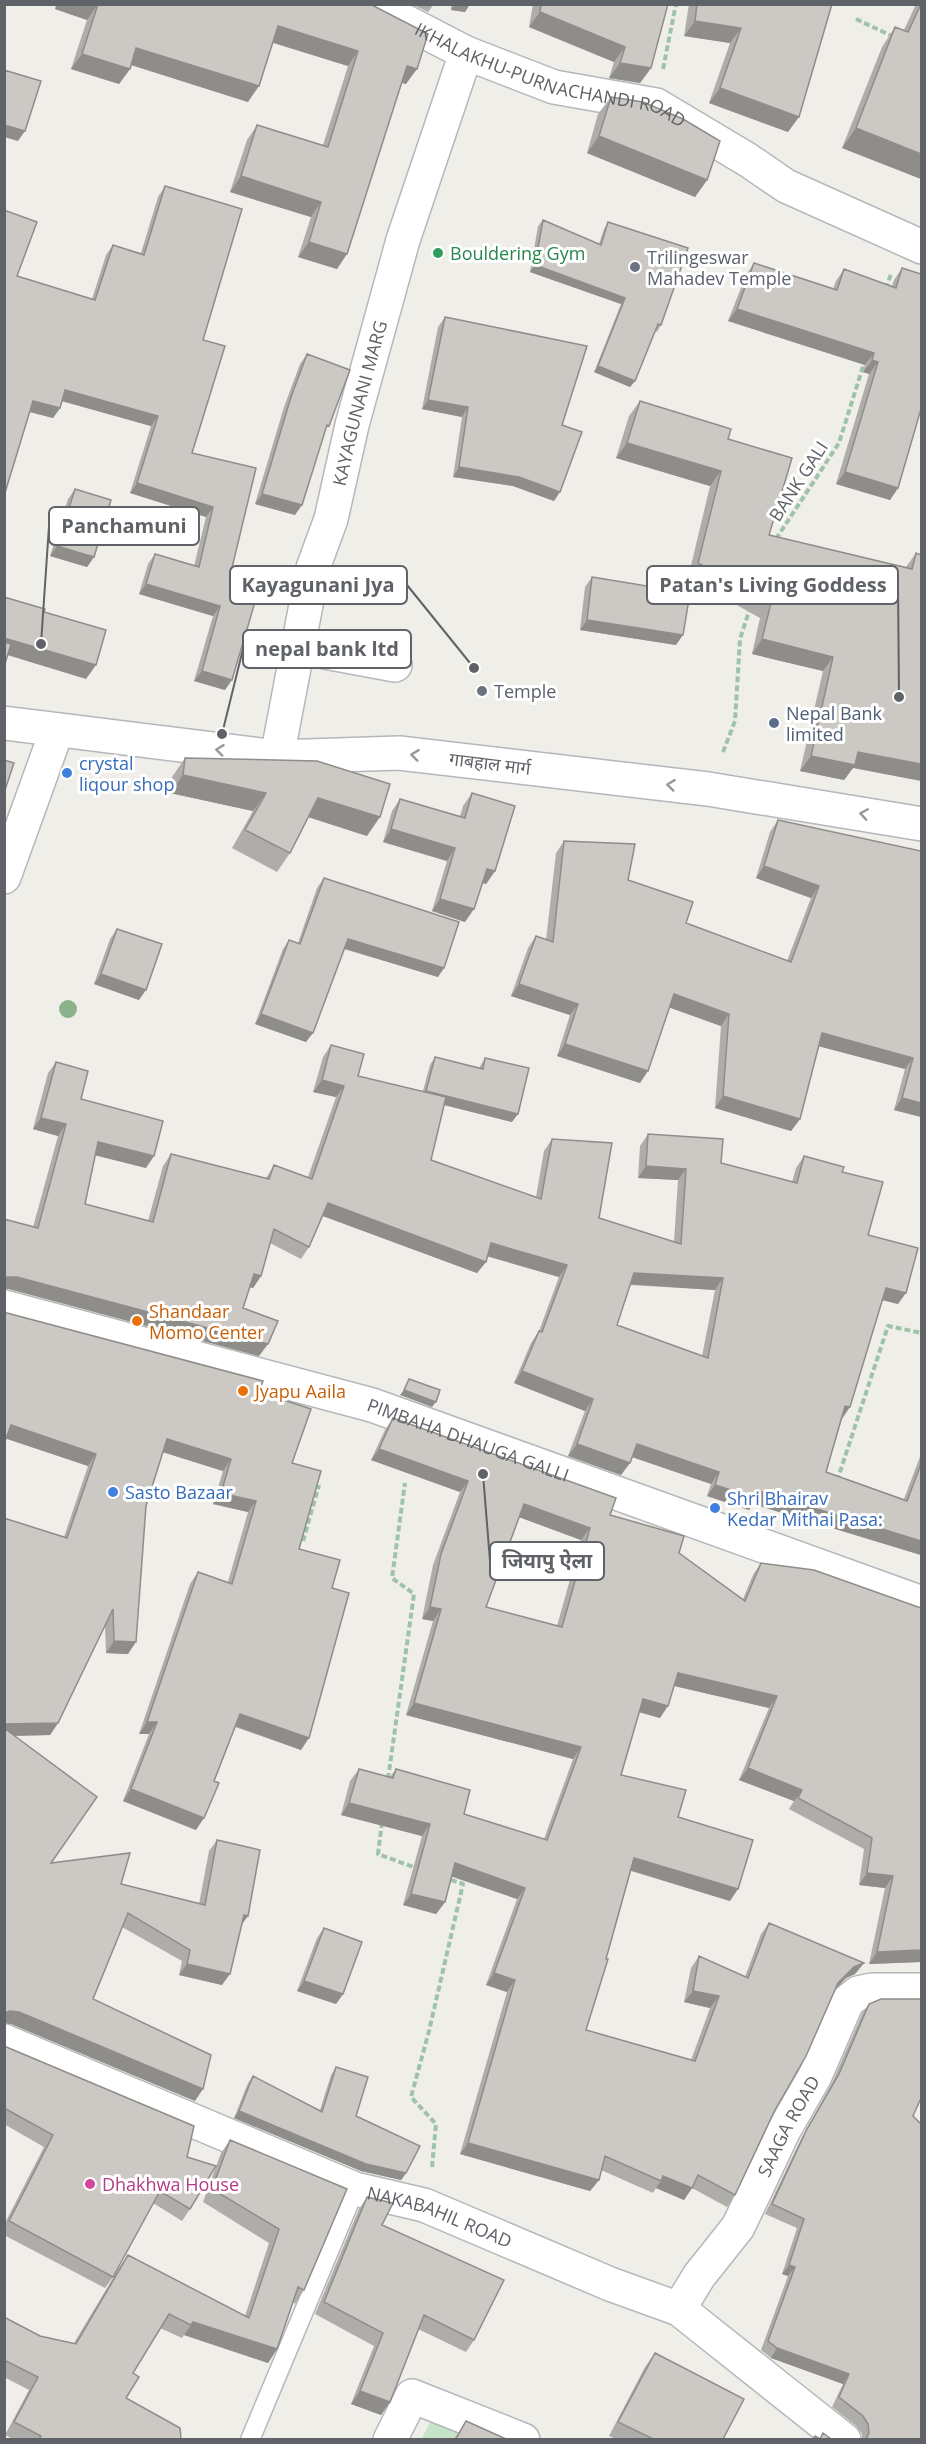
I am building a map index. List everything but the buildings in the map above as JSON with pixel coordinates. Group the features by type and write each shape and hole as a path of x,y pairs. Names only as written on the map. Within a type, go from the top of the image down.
{"street":[{"name":"IKHALAKHU-PURNACHANDI ROAD","path":"367,4 466,53 554,87 656,105 748,160 786,186 921,247"},
{"name":"KAYAGUNANI MARG","path":"277,757 313,568 331,519 352,425 403,240 466,53"},
{"path":"298,647 395,665"},
{"name":"गाबहाल मार्ग","path":"4,723 277,757 399,753 708,789 921,824"},
{"path":"4,877 57,730"},
{"name":"PIMBAHA DHAUGA GALLI","path":"4,1307 372,1405 921,1602"},
{"name":"SAAGA ROAD","path":"679,2309 699,2277 738,2227 783,2130 815,2076 847,2002 858,1993 872,1990 921,1990"},
{"name":"NAKABAHIL ROAD","path":"4,2041 355,2189 424,2205 610,2284 679,2309 844,2439"},
{"path":"390,2439 411,2396 523,2439"}],"lane":[{"path":"250,2439 355,2189"}],"path":[{"path":"656,105 676,4"},
{"path":"856,19 898,39"},
{"path":"884,297 893,267"},
{"name":"BANK GALI","path":"771,548 839,443 867,353"},
{"path":"708,789 735,721 740,639 753,598"},
{"path":"836,1484 888,1326 921,1333"},
{"path":"388,1784 414,1594 392,1578 405,1483"},
{"path":"303,1541 319,1485"},
{"path":"383,1819 378,1854 420,1869"},
{"path":"424,2205 430,2190 436,2124 411,2097 429,2031 463,1884 441,1876"}],"green space":[{"path":"437,2409 491,2440 421,2440"}],"place":[{"name":"Bouldering Gym","path":"438,253"},
{"name":"Trilingeswar Mahadev Temple","path":"635,267"},
{"name":"Panchamuni","path":"41,644"},
{"name":"Kayagunani Jya","path":"474,668"},
{"name":"Temple","path":"482,691"},
{"name":"Patan's Living Goddess","path":"899,697"},
{"name":"Nepal Bank limited","path":"774,723"},
{"name":"nepal bank ltd","path":"222,734"},
{"name":"crystal liqour shop","path":"67,773"},
{"name":"Shandaar Momo Center","path":"137,1321"},
{"name":"Jyapu Aaila","path":"243,1391"},
{"name":"जियापु ऐला","path":"483,1474"},
{"name":"Sasto Bazaar","path":"113,1492"},
{"name":"Shri Bhairav Kedar Mithai Pasa:","path":"715,1508"},
{"name":"Dhakhwa House","path":"90,2184"}]}
